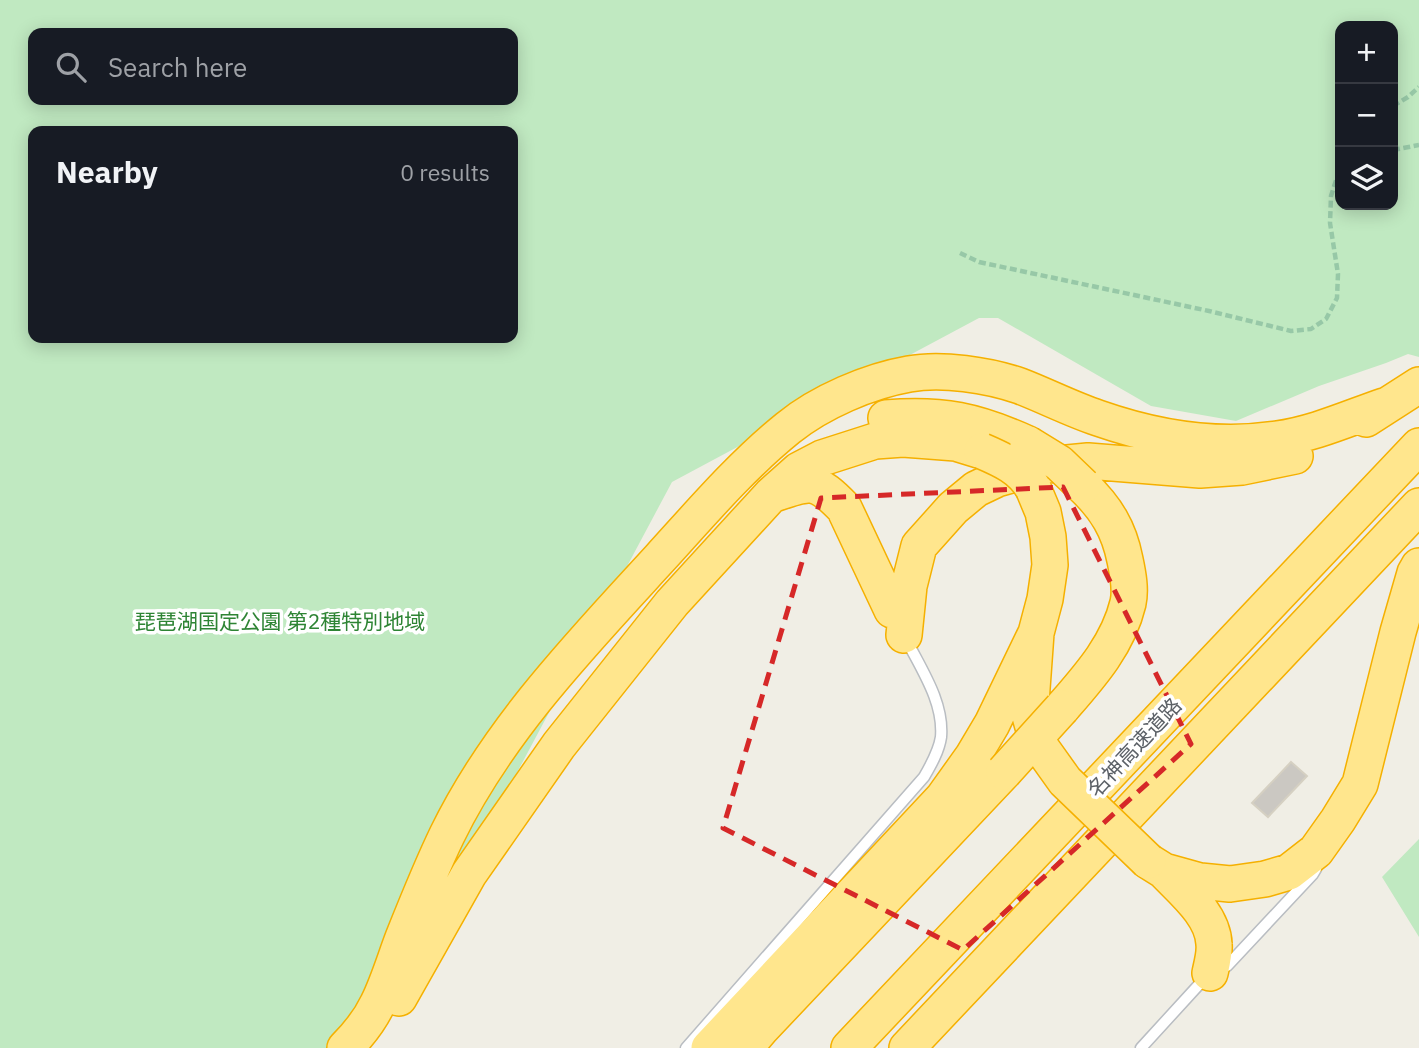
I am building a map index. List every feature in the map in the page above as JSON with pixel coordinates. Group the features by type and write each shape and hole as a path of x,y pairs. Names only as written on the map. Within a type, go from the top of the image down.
{"highway":[{"path":"345,1048 360,1032 378,1003 419,897 448,834 476,782 513,728 618,603 737,475 790,426 832,400 860,388 912,373 987,377 1019,386 1101,419 1168,437 1221,443 1278,439 1322,428 1384,406"},
{"path":"898,622 919,546 953,508 976,489 997,479 1047,465 1088,461 1200,470 1242,467 1289,458 1336,440 1419,385"},
{"path":"737,475 800,441 838,427 878,418 938,416 951,419 1001,432 1028,444 1059,463 1098,501 1111,519 1122,547 1128,576 1128,601 1118,632 1094,672 745,1048"},
{"path":"367,1048 380,1032 469,874 559,744 672,603 771,495 799,470 822,458 875,441 903,439 956,443 1002,460 1025,475 1043,512 1050,565 1036,633 1030,716 1035,737 1065,781 1200,910 1211,931 1214,945 1210,972"},
{"name":"名神高速道路","path":"849,1048 1419,446"},
{"path":"771,495 801,485 813,485 825,489 834,497 844,508 898,622"},
{"name":"名神高速道路","path":"907,1048 1419,506"},
{"path":"1156,866 1200,881 1230,884 1289,872 1316,851 1360,784 1398,632 1419,566"},
{"path":"709,1048 943,798 973,756 992,723 1036,633"}],"lane":[{"path":"686,1048 924,778 934,759 941,738 937,703 898,622"},
{"path":"1141,1048 1210,972 1227,966 1313,874 1360,784"}],"path":[{"path":"1398,103 1419,87"},
{"path":"1398,149 1419,145"},
{"path":"960,253 979,262 1291,331 1311,329 1326,319 1337,298 1338,274 1330,223 1331,196 1335,184"}],"highlighted area":[{"path":"1063,487 1191,744 963,950 723,828 821,498"}],"green space":[{"name":"琵琶湖国定公園 第2種特別地域","path":"0,0 1419,0 1419,357 1408,354 1319,386 1236,421 1151,406 998,318 979,318 672,482 370,1048 0,1048"},
{"path":"1419,839 1419,937 1382,877"}],"building":[{"path":"1291,762 1307,776 1268,817 1252,803"}]}
